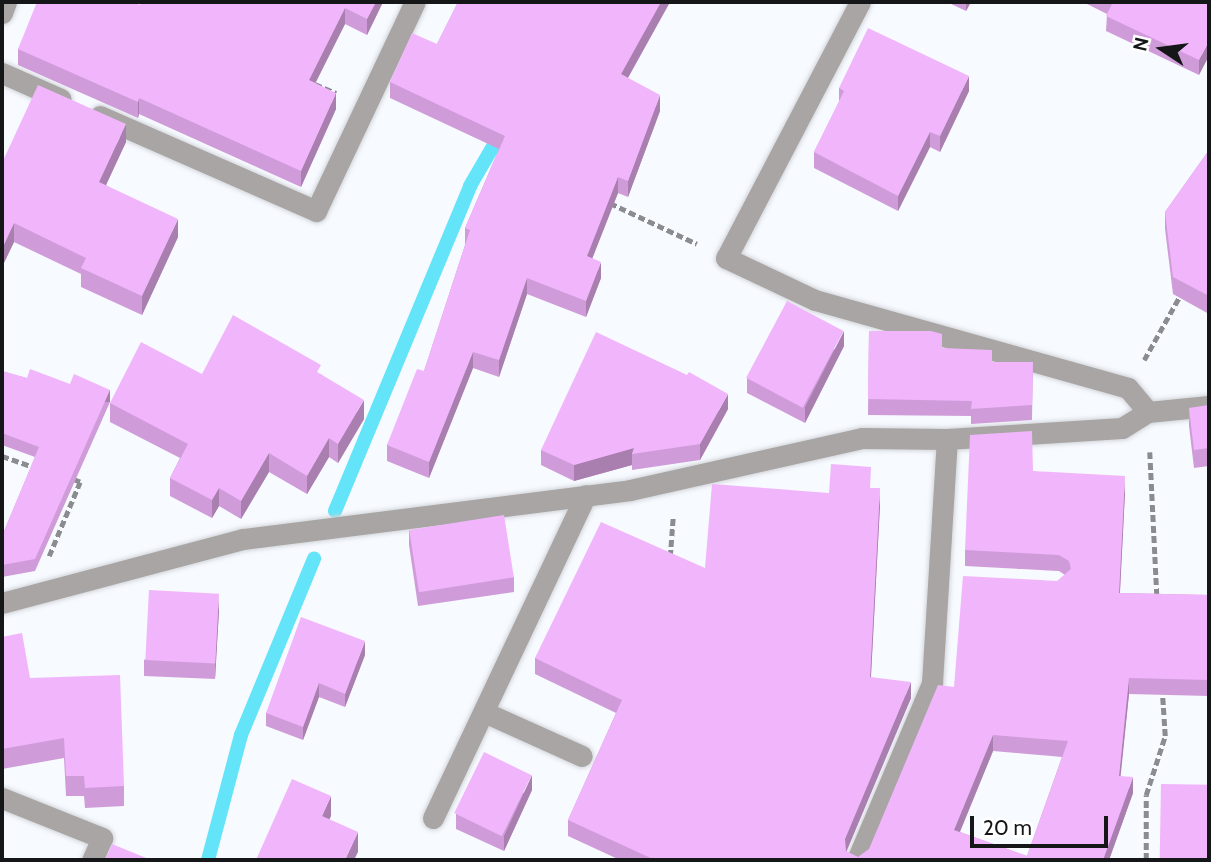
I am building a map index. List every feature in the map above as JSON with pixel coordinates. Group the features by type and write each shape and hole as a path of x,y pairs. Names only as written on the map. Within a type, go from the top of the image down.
{"street":[{"path":"2,13 6,2"},
{"path":"2,72 316,211 415,2"},
{"path":"860,2 726,258 816,300 1128,388 1147,412"},
{"path":"2,603 243,539 586,495 675,479 862,438 947,439 1122,428 1147,412 1209,406"},
{"path":"857,860 932,683 947,439"},
{"path":"433,818 586,495"},
{"path":"938,578 965,579"},
{"path":"484,712 582,756"},
{"path":"2,798 102,838 92,860"}],"path":[{"path":"303,78 365,105"},
{"path":"603,199 726,258"},
{"path":"1128,388 1182,292"},
{"path":"1147,412 1157,601"},
{"path":"2,456 41,469"},
{"path":"32,595 80,482 67,478"},
{"path":"670,572 675,479"},
{"path":"1146,860 1146,795 1165,736 1162,682"}],"building":[{"path":"37,2 133,2 140,5 141,2 376,2 367,19 345,8 309,80 336,93 301,171 139,98 138,102 18,49"},
{"path":"458,2 661,2 621,74 660,95 628,181 618,177 587,256 601,262 586,301 527,278 499,360 473,352 429,462 387,445 417,369 424,371 470,230 465,228 505,136 390,82 412,33 437,44"},
{"path":"1113,2 1209,2 1209,41 1199,60 1106,16"},
{"path":"868,28 969,76 940,136 930,132 898,196 814,152 844,91 839,88"},
{"path":"38,85 126,124 99,182 178,219 142,296 81,268 86,258 14,223 2,249 2,163"},
{"path":"1209,150 1209,296 1173,277 1165,212"},
{"path":"787,301 844,331 803,408 746,378"},
{"path":"233,315 321,365 317,372 364,400 338,444 329,438 307,476 269,453 241,501 219,488 212,500 170,478 188,444 110,403 141,342 202,374"},
{"path":"869,331 931,331 942,334 942,348 992,350 992,362 1033,362 1032,405 971,409 972,401 868,399"},
{"path":"596,332 687,375 689,372 728,394 700,444 632,454 634,448 574,465 541,450"},
{"path":"30,369 70,384 74,374 110,390 35,559 2,565 2,536 39,447 2,433 2,371 27,378"},
{"path":"1209,405 1209,448 1194,450 1189,408"},
{"path":"1032,431 1033,471 1125,476 1119,593 1209,595 1209,680 1129,678 1119,776 1133,777 1103,860 655,860 568,820 622,700 535,658 601,522 705,568 712,484 829,493 831,464 871,467 870,488 880,488 870,677 911,682 845,839 846,851 858,857 869,849 938,685 954,687 963,576 1057,581 1071,569 1069,561 1059,555 965,550 970,435","holes":["993,735 1068,741 1027,856 954,830"]},
{"path":"504,515 514,577 419,592 409,530"},
{"path":"149,590 219,594 215,664 145,660"},
{"path":"301,617 365,641 345,694 319,683 303,727 266,713"},
{"path":"22,633 30,678 120,675 124,786 85,788 84,776 66,776 64,738 2,749 2,637"},
{"path":"484,752 532,775 502,836 454,813"},
{"path":"292,779 331,796 322,816 358,832 345,860 256,860"},
{"path":"1161,784 1209,785 1208,860 1160,860"},
{"path":"112,844 151,860 105,860"}],"waterway":[{"path":"335,511 470,186 502,131"},
{"path":"208,860 241,735 314,559"}]}
